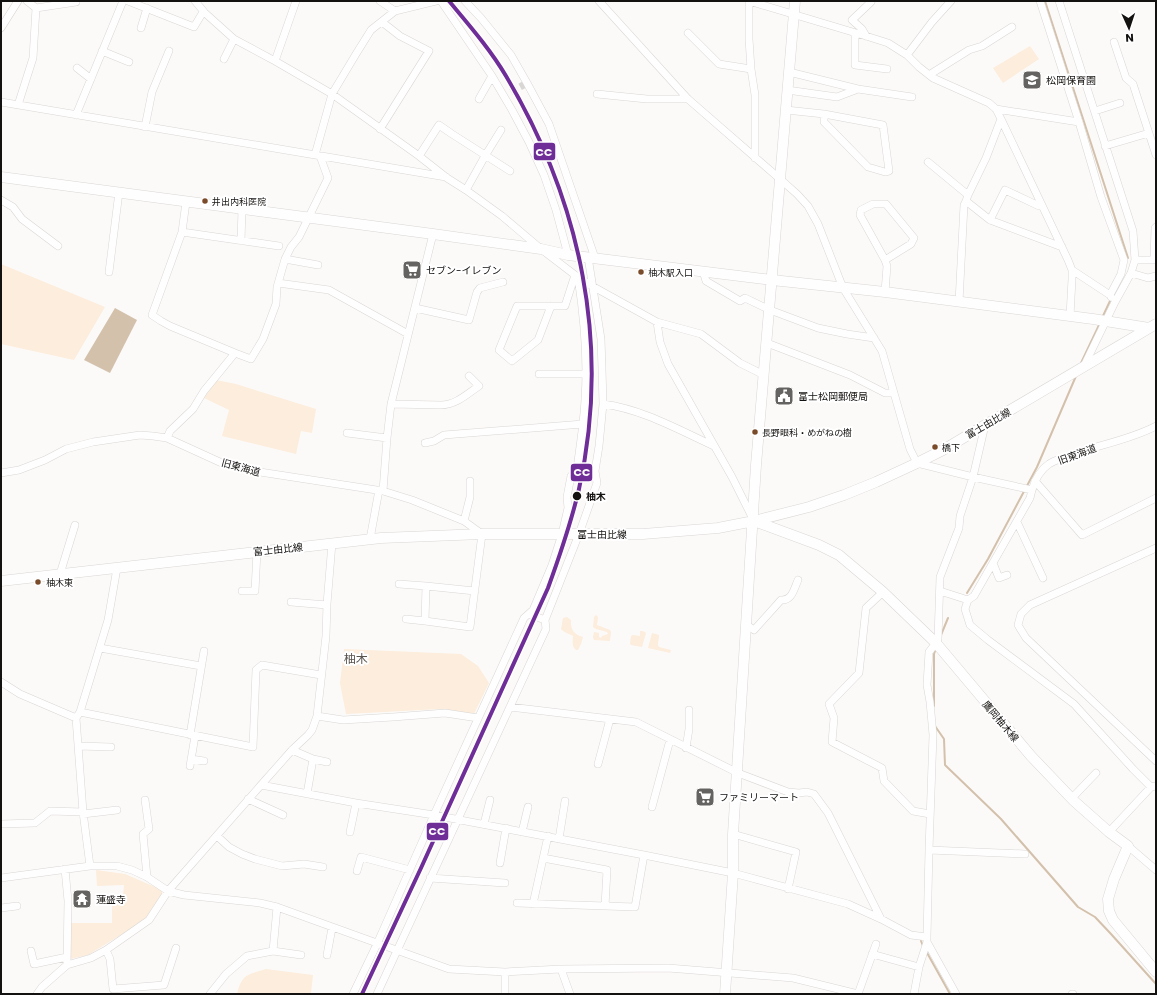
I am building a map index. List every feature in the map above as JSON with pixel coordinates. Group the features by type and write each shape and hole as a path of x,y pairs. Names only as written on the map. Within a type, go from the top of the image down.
{"street":[{"path":"1,28 18,1"},
{"path":"27,1 36,8 76,2"},
{"path":"76,115 123,1"},
{"path":"128,1 194,27 203,12"},
{"path":"195,1 203,12 234,39 332,94 502,216 541,249 592,286 657,322 701,334 740,363 764,375"},
{"path":"275,61 296,1"},
{"path":"380,1 395,11"},
{"path":"186,202 182,232 152,315 161,322 170,326 251,359 263,339 276,304 278,283 285,259 291,247 299,237 328,178 317,155 332,94 371,30 395,11 436,1"},
{"path":"441,1 492,76 529,142 544,175 556,210 568,255"},
{"path":"378,994 396,951 546,629 545,620 579,534 597,483 595,470 603,404 601,339 592,286 591,257 549,124 528,83 511,55 465,1"},
{"path":"598,1 688,99 780,179 808,206 818,224 843,288 882,351 910,449 917,463 1032,490"},
{"path":"756,158 755,95 751,69 749,39 749,1 888,43 907,55 933,78 989,103 996,109 1072,270 1070,316"},
{"path":"725,994 733,873 733,834 754,521 756,465 795,1"},
{"path":"907,55 932,22 951,1"},
{"path":"1040,1 1079,122 1101,197 1124,260 1121,274 1110,295"},
{"path":"1059,1 1133,231 1135,260 1131,273 1105,321 1084,367"},
{"path":"866,36 862,29 852,20 871,2"},
{"path":"18,105 33,58 36,8"},
{"path":"141,28 147,8"},
{"path":"380,129 429,51 400,36 382,22"},
{"path":"929,75 969,50 982,46 1012,28"},
{"path":"688,33 719,64 751,69"},
{"path":"856,33 855,65 887,69"},
{"path":"224,59 234,39"},
{"path":"1114,42 1126,78 1133,84 1156,155"},
{"path":"102,51 129,62"},
{"path":"145,127 152,92 169,51"},
{"path":"77,68 91,79"},
{"path":"789,72 858,89 912,97"},
{"path":"479,99 492,76"},
{"path":"787,90 837,97 858,89"},
{"path":"503,95 511,92"},
{"path":"597,94 647,99 688,99"},
{"path":"1,102 447,178"},
{"path":"1095,111 1120,103"},
{"path":"996,109 1079,122"},
{"path":"786,110 824,114 883,125 889,171 885,172 868,167 824,122 824,114"},
{"path":"958,302 964,205 986,158 1001,119"},
{"path":"419,156 439,125 510,171"},
{"path":"466,190 485,156 502,130"},
{"path":"1105,146 1149,133"},
{"path":"928,162 990,220 1062,247"},
{"path":"1,177 433,234 541,249 568,255 885,292 1152,326"},
{"path":"990,220 1005,190 1039,206 1042,205"},
{"path":"109,272 119,192"},
{"path":"1,200 13,207 22,220 58,246"},
{"path":"885,260 911,244 914,238 886,204 873,204 862,210 860,216 887,266 885,292"},
{"path":"241,241 242,210"},
{"path":"1135,260 1154,260 1156,227"},
{"path":"182,232 279,246"},
{"path":"370,539 381,490 391,404 433,234"},
{"path":"285,259 318,265"},
{"path":"1072,270 1110,295 1115,302"},
{"path":"703,271 706,281 740,301 745,298 770,310 818,328 874,338"},
{"path":"1131,273 1148,278 1156,276"},
{"path":"551,306 538,340 512,361 499,350 517,306 551,306 565,306 577,276"},
{"path":"353,994 524,618 533,610 536,604 552,565 562,534 568,508 567,497 571,476 577,468 585,398 585,334 577,276"},
{"path":"415,308 469,320 477,292 480,288 503,282"},
{"path":"278,283 329,290 408,334"},
{"path":"657,322 660,342 668,364 732,477 754,521"},
{"name":"富士由比線","path":"1,580 370,539 482,534 643,534 718,528 754,521 809,507 844,495 917,463 943,450 1152,326"},
{"path":"767,343 850,375 885,393 894,393"},
{"path":"167,438 170,431 193,409 204,391 234,353"},
{"path":"539,374 585,374"},
{"path":"391,404 441,406 454,403 479,386 469,376"},
{"path":"603,404 620,407 653,418 714,446"},
{"path":"425,443 434,441 444,435 583,424"},
{"path":"914,994 919,968 927,941 933,735 927,685 929,652 936,643 939,628 940,577 959,528 960,516 973,477 985,425"},
{"name":"旧東海道","path":"968,600 974,596 1017,522 1030,498 1035,481 1039,474 1049,464 1081,451 1143,433 1156,426"},
{"path":"347,433 387,438"},
{"name":"旧東海道","path":"1,473 19,470 44,460 66,448 93,442 140,435 154,436 167,438 224,464 267,473 381,490 412,500 464,521 482,534"},
{"path":"464,521 470,497 470,480"},
{"path":"1035,481 1082,535 1156,498"},
{"name":"鷹岡柚木線","path":"754,521 819,544 839,555 883,592 936,643 1031,756 1074,801 1109,832 1128,846"},
{"path":"1017,522 1043,578"},
{"path":"60,574 75,524"},
{"path":"406,619 470,627 482,534"},
{"path":"31,951 34,964 91,958 106,950 150,920 168,891 248,799 312,730 317,716 326,636 332,543"},
{"path":"1156,548 1030,605 1021,614 1018,625 1026,638 1156,761"},
{"path":"242,591 255,591 257,551"},
{"path":"993,563 999,578 1007,575"},
{"path":"90,866 83,813 78,715 108,620 117,568"},
{"path":"746,625 754,630 781,600 786,600 791,597 798,580"},
{"path":"399,584 475,591"},
{"path":"425,621 426,586"},
{"path":"940,591 968,600 965,609 970,625 1074,704 1132,769 1154,786 1109,832"},
{"path":"883,592 866,608 859,673 829,704 834,718 832,742 882,768 884,781 913,811 930,814"},
{"path":"291,602 327,605"},
{"path":"529,614 545,620"},
{"path":"100,648 201,666"},
{"path":"204,651 192,735 190,762 204,761"},
{"path":"1,682 20,694 78,715 253,747 256,670 262,666 321,674"},
{"path":"510,707 636,722 738,773 788,792 807,792 814,794 828,813 881,919"},
{"path":"686,748 689,730 689,710"},
{"path":"317,716 342,720 445,713 478,718"},
{"path":"598,764 610,719"},
{"path":"652,807 670,740"},
{"path":"79,746 111,747"},
{"path":"292,750 312,759 327,762"},
{"path":"307,794 312,759"},
{"path":"1072,798 1096,773"},
{"path":"261,785 356,803 506,828 733,873 848,904 911,935 927,941 956,994"},
{"path":"248,799 283,815"},
{"path":"145,800 149,829 143,834 147,877"},
{"path":"484,824 490,800"},
{"path":"559,839 565,801"},
{"path":"350,832 356,803"},
{"path":"522,832 528,807"},
{"path":"1,824 35,823 50,811 83,813 118,810"},
{"path":"500,863 506,828"},
{"path":"733,834 796,852 788,889"},
{"path":"217,836 229,847 256,859 282,866 304,864 323,866"},
{"path":"532,904 548,836"},
{"path":"1156,870 1128,846 1114,879 1108,899 1109,911 1113,920 1156,972"},
{"path":"929,850 1025,854"},
{"path":"517,903 635,907 644,855"},
{"path":"358,871 361,857 410,870"},
{"path":"543,858 607,870 605,906"},
{"path":"1,878 90,866 117,866 132,870 147,877 168,891 184,895 277,907 449,969 505,972 561,969 668,968 793,978 855,994 876,944"},
{"path":"37,994 42,986 67,961 68,901 66,869"},
{"path":"430,878 505,883"},
{"path":"1,908 17,906"},
{"path":"273,950 277,907"},
{"path":"327,955 332,928"},
{"path":"106,950 110,959 113,989 164,985 176,948"},
{"path":"210,994 226,974 247,956 273,950 301,955"},
{"path":"872,954 919,968"},
{"path":"561,969 570,994"},
{"path":"505,972 505,994"}],"shaded area":[{"path":"1030,46 1039,59 1003,83 993,68"},
{"path":"1,264 105,307 74,360 1,344"},
{"path":"115,308 137,320 110,373 84,360"},
{"path":"216,380 236,384 316,409 312,433 301,431 296,454 222,436 229,410 204,398"},
{"path":"596,615 598,617 597,625 610,630 610,641 594,640 594,632 599,633 599,637 601,638 602,636 608,634 607,632 593,627 594,617"},
{"path":"567,617 571,620 573,631 577,635 583,637 578,650 573,647 573,636 561,629 563,618"},
{"path":"640,631 646,633 642,647 631,645 631,636 640,636"},
{"path":"652,633 659,635 659,647 671,650 670,653 648,648"},
{"path":"344,649 461,654 478,666 489,683 474,714 440,709 346,714 340,683"},
{"path":"96,870 125,874 162,890 162,894 145,920 88,955 70,959 71,923 112,923 112,898 123,897 124,885 97,886"},
{"path":"266,969 313,975 311,993 237,994 241,982 246,976"}],"waterway":[{"path":"1045,1 1128,258"},
{"path":"1102,318 1110,301"},
{"path":"1081,363 1100,323"},
{"path":"967,593 988,559 1037,467 1076,376"},
{"path":"941,635 948,618"},
{"path":"934,706 934,654 936,648"},
{"path":"935,726 944,739 945,765 1001,819 1078,907 1095,917 1156,984"},
{"path":"921,941 923,946"},
{"path":"926,951 950,994"}],"tunnel":[{"path":"511,92 527,83"}],"transit line":[{"name":"CC","path":"362,994 548,588 576,502 588,435 592,381 590,328 583,276 570,224 554,173 532,124 500,66 472,28 449,1"}],"place":[{"name":"松岡保育園","path":"1032,80"},
{"name":"井出内科医院","path":"205,201"},
{"name":"セブン-イレブン","path":"412,270"},
{"name":"柚木駅入口","path":"641,272"},
{"name":"富士松岡郵便局","path":"784,396"},
{"name":"長野眼科・めがねの樹","path":"755,432"},
{"name":"橋下","path":"935,447"},
{"name":"柚木","path":"577,496"},
{"name":"柚木東","path":"38,582"},
{"name":"ファミリーマート","path":"705,797"},
{"name":"蓮盛寺","path":"82,899"}],"district":[{"name":"柚木","path":"356,659"}]}
